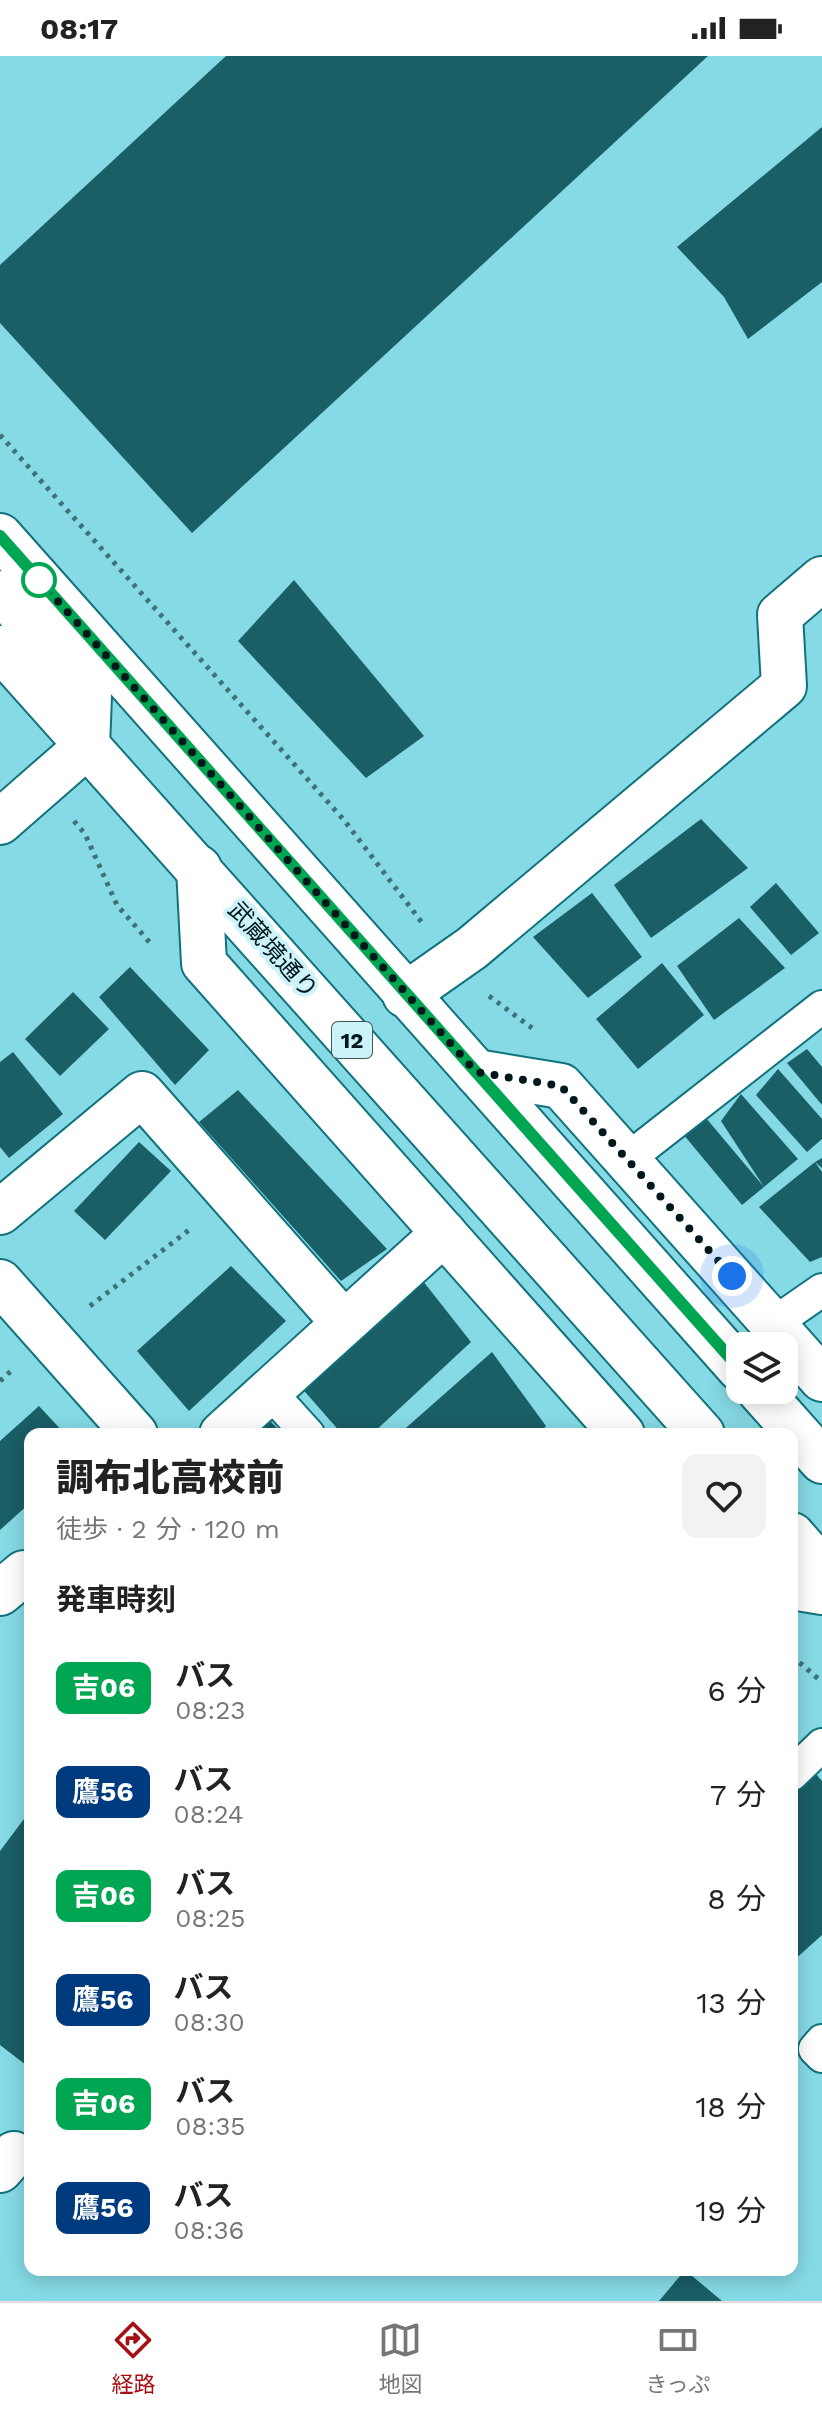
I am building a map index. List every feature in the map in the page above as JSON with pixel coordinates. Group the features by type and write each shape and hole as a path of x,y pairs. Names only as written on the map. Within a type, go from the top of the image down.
{"street":[{"path":"0,536 726,1353"},
{"path":"405,995 454,961 784,686 780,615 822,579"},
{"path":"0,822 87,746 89,696 23,618 12,590 25,586 64,608"},
{"name":"武蔵境通り","path":"0,648 697,1428"},
{"path":"199,868 204,963 617,1428"},
{"path":"476,1072 561,1086 629,1158 822,1379"},
{"path":"0,1212 142,1094 344,1323"},
{"path":"229,1428 444,1233"},
{"path":"0,1282 130,1428"},
{"path":"771,1404 793,1428"},
{"path":"798,1434 822,1461"},
{"path":"798,1542 822,1569"},
{"path":"0,1593 24,1573"},
{"path":"798,1588 822,1592"}],"lane":[{"path":"629,1158 822,1007"},
{"path":"773,1324 822,1290"},
{"path":"269,1391 303,1428"},
{"path":"798,1768 822,1745"},
{"path":"822,2041 815,2049 822,2056"}],"path":[{"path":"0,435 344,820 472,983 543,1037"},
{"path":"0,1381 49,1337 233,1197"},
{"path":"798,1661 822,1682"}],"building":[{"path":"226,56 708,56 192,533 0,323 0,265"},
{"path":"822,127 822,282 748,339 724,297 677,247"},
{"path":"294,580 424,736 366,778 238,641"},
{"path":"701,819 748,868 651,938 614,885"},
{"path":"776,883 819,933 791,955 750,907"},
{"path":"592,893 642,957 588,998 533,937"},
{"path":"739,918 785,968 714,1020 677,966"},
{"path":"662,963 704,1015 638,1069 596,1019"},
{"path":"130,967 209,1050 175,1085 99,997"},
{"path":"73,992 109,1029 60,1076 25,1039"},
{"path":"807,1049 822,1067 822,1105 787,1063"},
{"path":"13,1052 63,1114 9,1158 0,1147 0,1062"},
{"path":"778,1069 822,1119 822,1139 807,1152 756,1095"},
{"path":"238,1090 387,1249 341,1281 199,1122"},
{"path":"741,1094 798,1159 764,1187 721,1121"},
{"path":"706,1118 764,1187 742,1205 683,1134"},
{"path":"139,1142 171,1171 105,1240 74,1211"},
{"path":"815,1162 822,1172 822,1257 810,1262 759,1207"},
{"path":"231,1266 286,1321 189,1411 137,1351"},
{"path":"419,1276 471,1342 378,1428 337,1428 299,1385"},
{"path":"492,1352 546,1426 544,1428 406,1428"},
{"path":"39,1406 59,1428 24,1428 24,1508 0,1530 0,1441"},
{"path":"264,1415 277,1428 252,1428"},
{"path":"809,1766 822,1781 822,1935 798,1957 798,1776"},
{"path":"24,1819 24,2063 0,2045 0,1851"},
{"path":"680,2276 692,2276 722,2301 659,2301"}],"bus line":[{"name":"吉06","path":"0,536 726,1353"}],"route":[{"path":"39,580 476,1072 561,1086 732,1276"}]}
